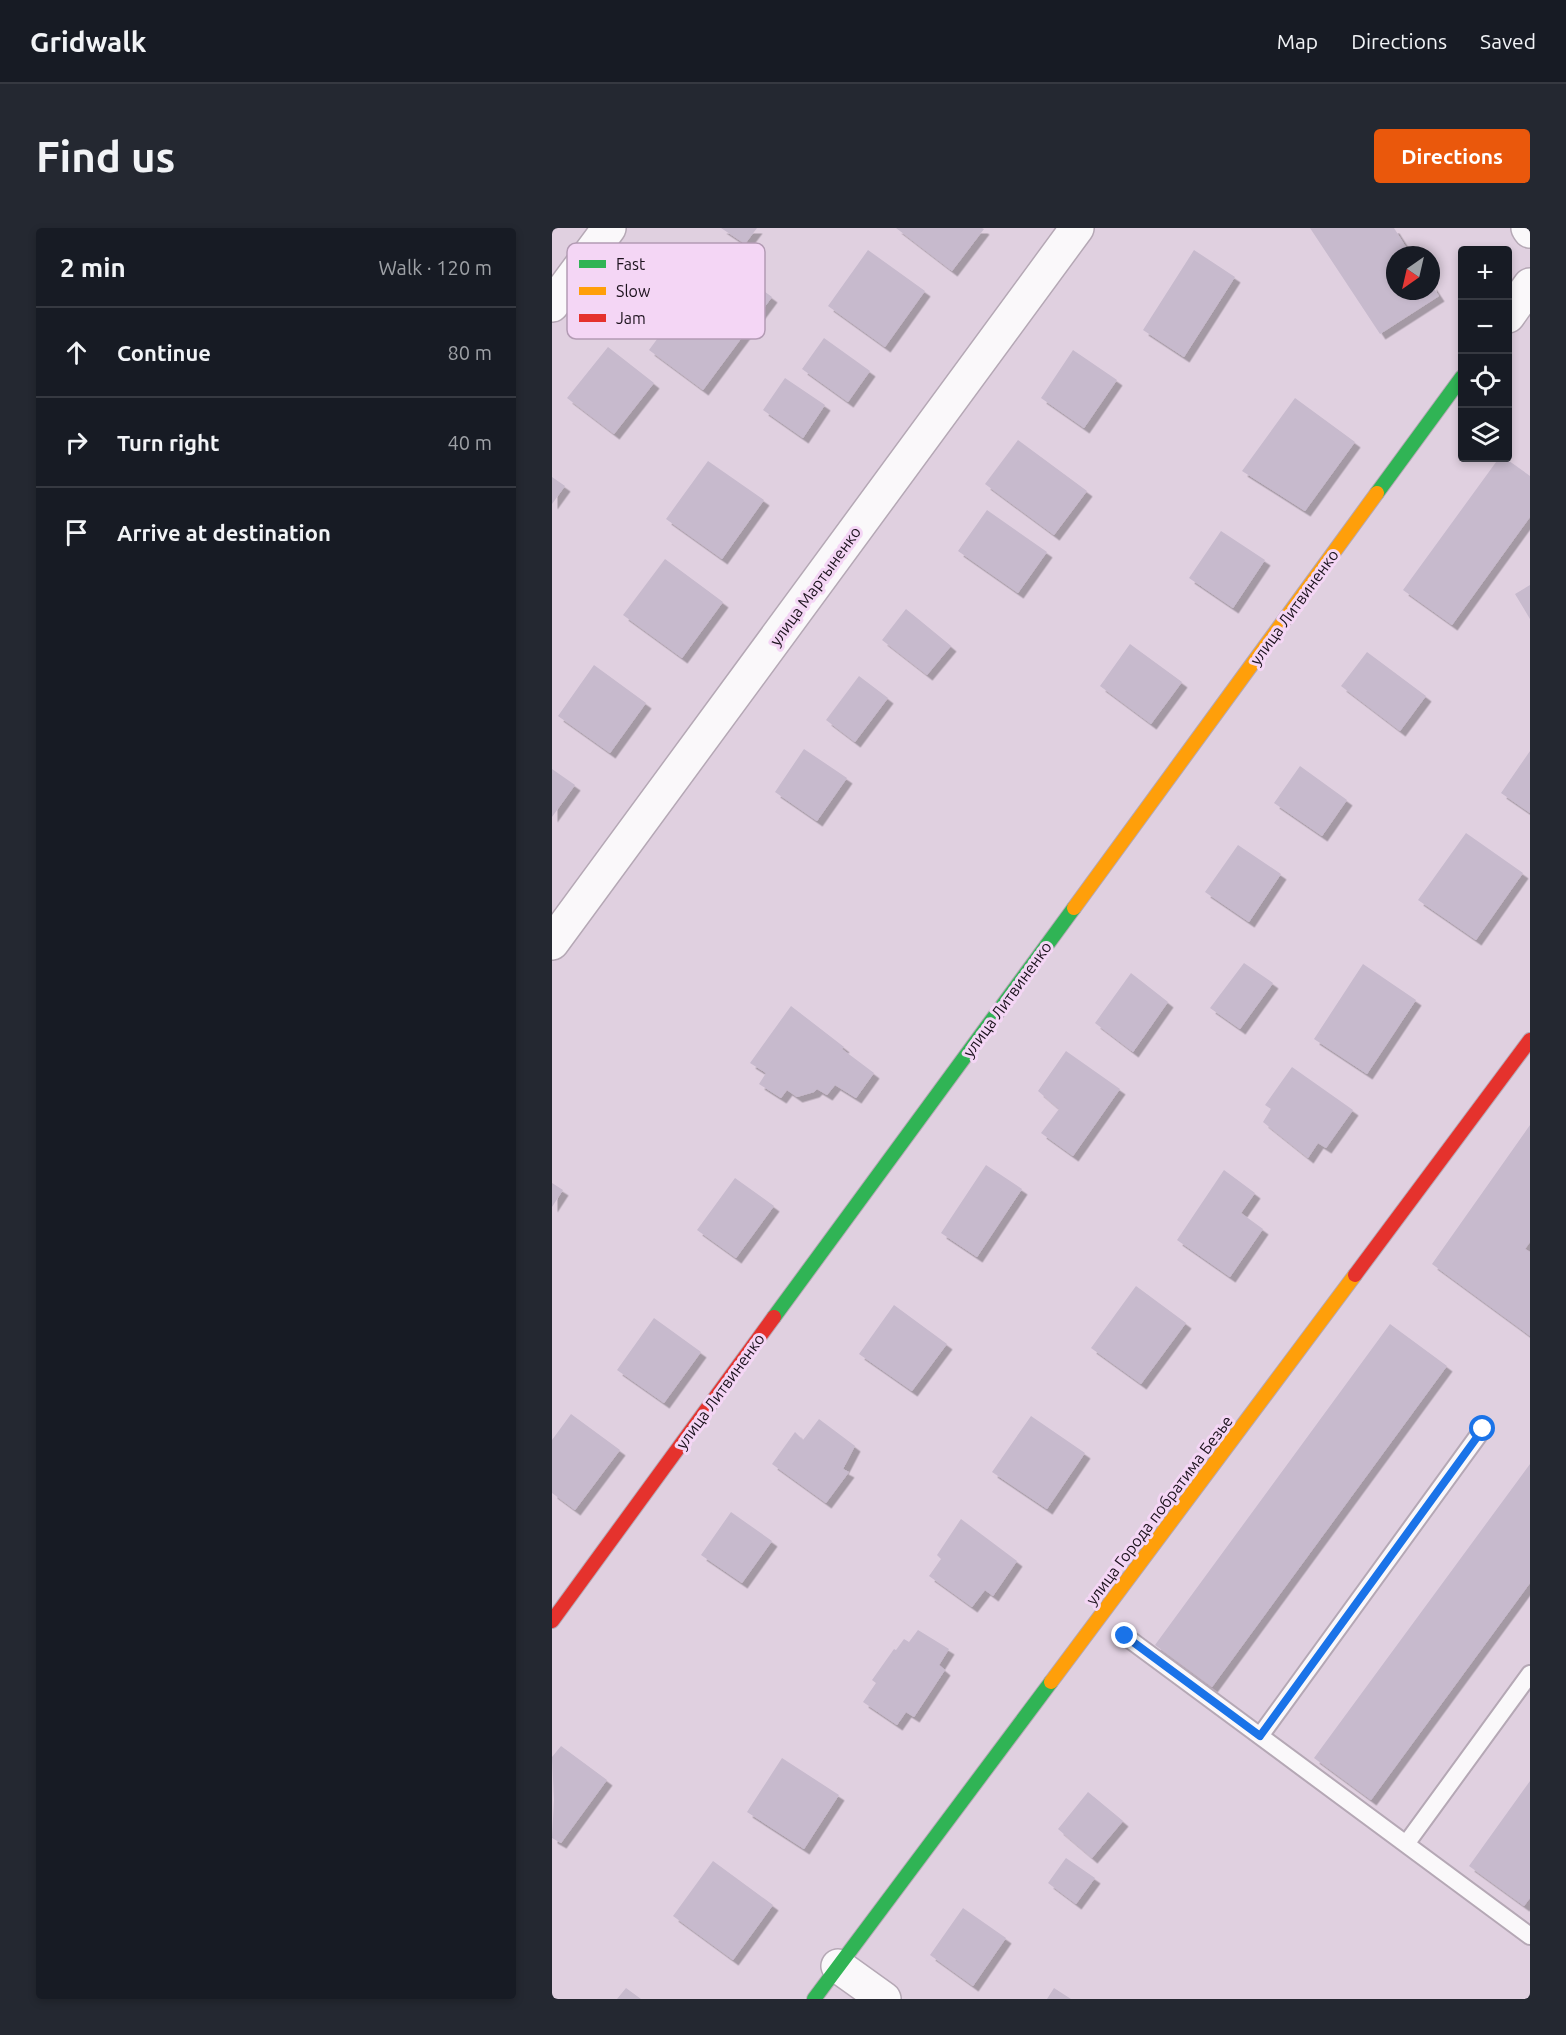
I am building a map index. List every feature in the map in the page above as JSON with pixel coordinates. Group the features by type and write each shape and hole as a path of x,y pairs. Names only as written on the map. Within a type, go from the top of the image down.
{"street":[{"path":"598,243 609,228"},
{"name":"улица Мартыненко","path":"552,943 1077,228"},
{"path":"552,305 567,285"},
{"path":"1512,310 1530,285"},
{"name":"улица Литвиненко","path":"552,1621 1458,382"},
{"name":"улица Города побратима Безье","path":"814,1999 1530,1040"},
{"path":"838,1966 884,1999"}],"lane":[{"path":"1260,1736 1483,1429"},
{"path":"1125,1636 1530,1936"},
{"path":"1407,1844 1530,1674"}],"building":[{"path":"721,228 757,228 744,243"},
{"path":"896,228 982,228 984,229 952,271"},
{"path":"1310,228 1394,228 1405,246 1386,246 1386,300 1433,300 1380,334"},
{"path":"868,250 925,291 885,347 828,306"},
{"path":"1194,250 1235,277 1184,357 1143,330"},
{"path":"765,292 772,297 765,306"},
{"path":"824,338 870,371 848,402 802,369"},
{"path":"657,339 741,339 703,390 649,350"},
{"path":"608,347 654,383 614,434 567,398"},
{"path":"1073,350 1117,380 1084,428 1041,398"},
{"path":"785,378 825,405 803,438 763,410"},
{"path":"1295,398 1355,442 1305,511 1242,471"},
{"path":"1018,440 1087,491 1054,535 985,484"},
{"path":"708,461 764,500 722,559 666,519"},
{"path":"1496,462 1511,462 1530,476 1530,517 1452,625 1403,590"},
{"path":"552,477 565,486 552,504"},
{"path":"987,510 1047,552 1018,593 958,551"},
{"path":"1221,531 1265,560 1233,608 1189,578"},
{"path":"665,559 723,602 682,658 623,615"},
{"path":"1530,585 1530,619 1515,594"},
{"path":"906,609 951,646 927,675 882,640"},
{"path":"1130,644 1182,682 1151,724 1100,686"},
{"path":"1367,652 1426,696 1400,731 1341,686"},
{"path":"594,665 646,703 610,753 558,716"},
{"path":"859,676 888,698 855,742 826,720"},
{"path":"804,749 847,778 817,821 775,792"},
{"path":"1530,751 1530,813 1501,793"},
{"path":"1300,766 1347,800 1322,836 1274,803"},
{"path":"552,769 575,785 552,817"},
{"path":"1466,833 1523,873 1476,940 1418,900"},
{"path":"1238,845 1281,874 1249,922 1205,892"},
{"path":"1244,963 1273,983 1240,1029 1210,1008"},
{"path":"1363,964 1416,1000 1367,1074 1314,1039"},
{"path":"1131,973 1168,1002 1133,1052 1095,1023"},
{"path":"791,1006 874,1073 856,1098 835,1085 827,1095 817,1089 797,1097 787,1090 781,1098 759,1084 766,1073 750,1063"},
{"path":"1066,1051 1120,1089 1073,1156 1041,1133 1059,1109 1038,1091"},
{"path":"1292,1067 1353,1110 1326,1148 1318,1143 1308,1158 1263,1122 1271,1109 1265,1105"},
{"path":"1530,1125 1530,1242 1525,1249 1530,1252 1530,1336 1432,1264"},
{"path":"986,1165 1022,1189 977,1257 941,1233"},
{"path":"1224,1170 1255,1193 1241,1213 1263,1229 1230,1277 1177,1240"},
{"path":"735,1178 774,1206 736,1258 697,1230"},
{"path":"552,1183 563,1190 552,1207"},
{"path":"1136,1286 1186,1323 1141,1384 1091,1348"},
{"path":"894,1305 947,1344 912,1391 859,1354"},
{"path":"654,1318 701,1352 664,1403 617,1370"},
{"path":"1390,1324 1447,1366 1212,1687 1155,1645"},
{"path":"571,1414 620,1450 575,1510 552,1493 552,1440"},
{"path":"1031,1416 1085,1453 1047,1509 992,1472"},
{"path":"819,1419 855,1446 843,1469 849,1472 826,1503 772,1464 795,1432 803,1440"},
{"path":"1530,1464 1530,1583 1371,1800 1314,1758"},
{"path":"731,1512 772,1541 742,1583 701,1555"},
{"path":"961,1519 1017,1561 993,1596 985,1590 972,1607 929,1576 941,1559 937,1555"},
{"path":"918,1630 949,1649 939,1665 945,1670 914,1717 906,1712 897,1725 863,1702 876,1683 872,1680 894,1649 896,1650 904,1639 909,1642"},
{"path":"561,1746 607,1780 561,1843 552,1838 554,1800 552,1757"},
{"path":"782,1758 839,1795 804,1849 747,1812"},
{"path":"1530,1781 1530,1898 1524,1906 1469,1866"},
{"path":"1088,1792 1123,1821 1092,1858 1058,1829"},
{"path":"1066,1858 1095,1878 1076,1904 1048,1883"},
{"path":"713,1861 773,1905 733,1960 673,1916"},
{"path":"963,1908 1006,1938 973,1986 930,1955"},
{"path":"626,1988 641,1999 617,1999"},
{"path":"1054,1988 1071,1999 1047,1999"}],"traffic: fast":[{"path":"1377,493 1458,382"},
{"path":"774,1317 1074,908"},
{"path":"814,1999 1051,1682"}],"traffic: slow":[{"path":"1074,908 1377,493"},
{"path":"1051,1682 1355,1275"}],"traffic: jam":[{"path":"1355,1275 1530,1040"},
{"path":"552,1621 774,1317"}],"route":[{"path":"1125,1636 1260,1736 1483,1429"}]}
